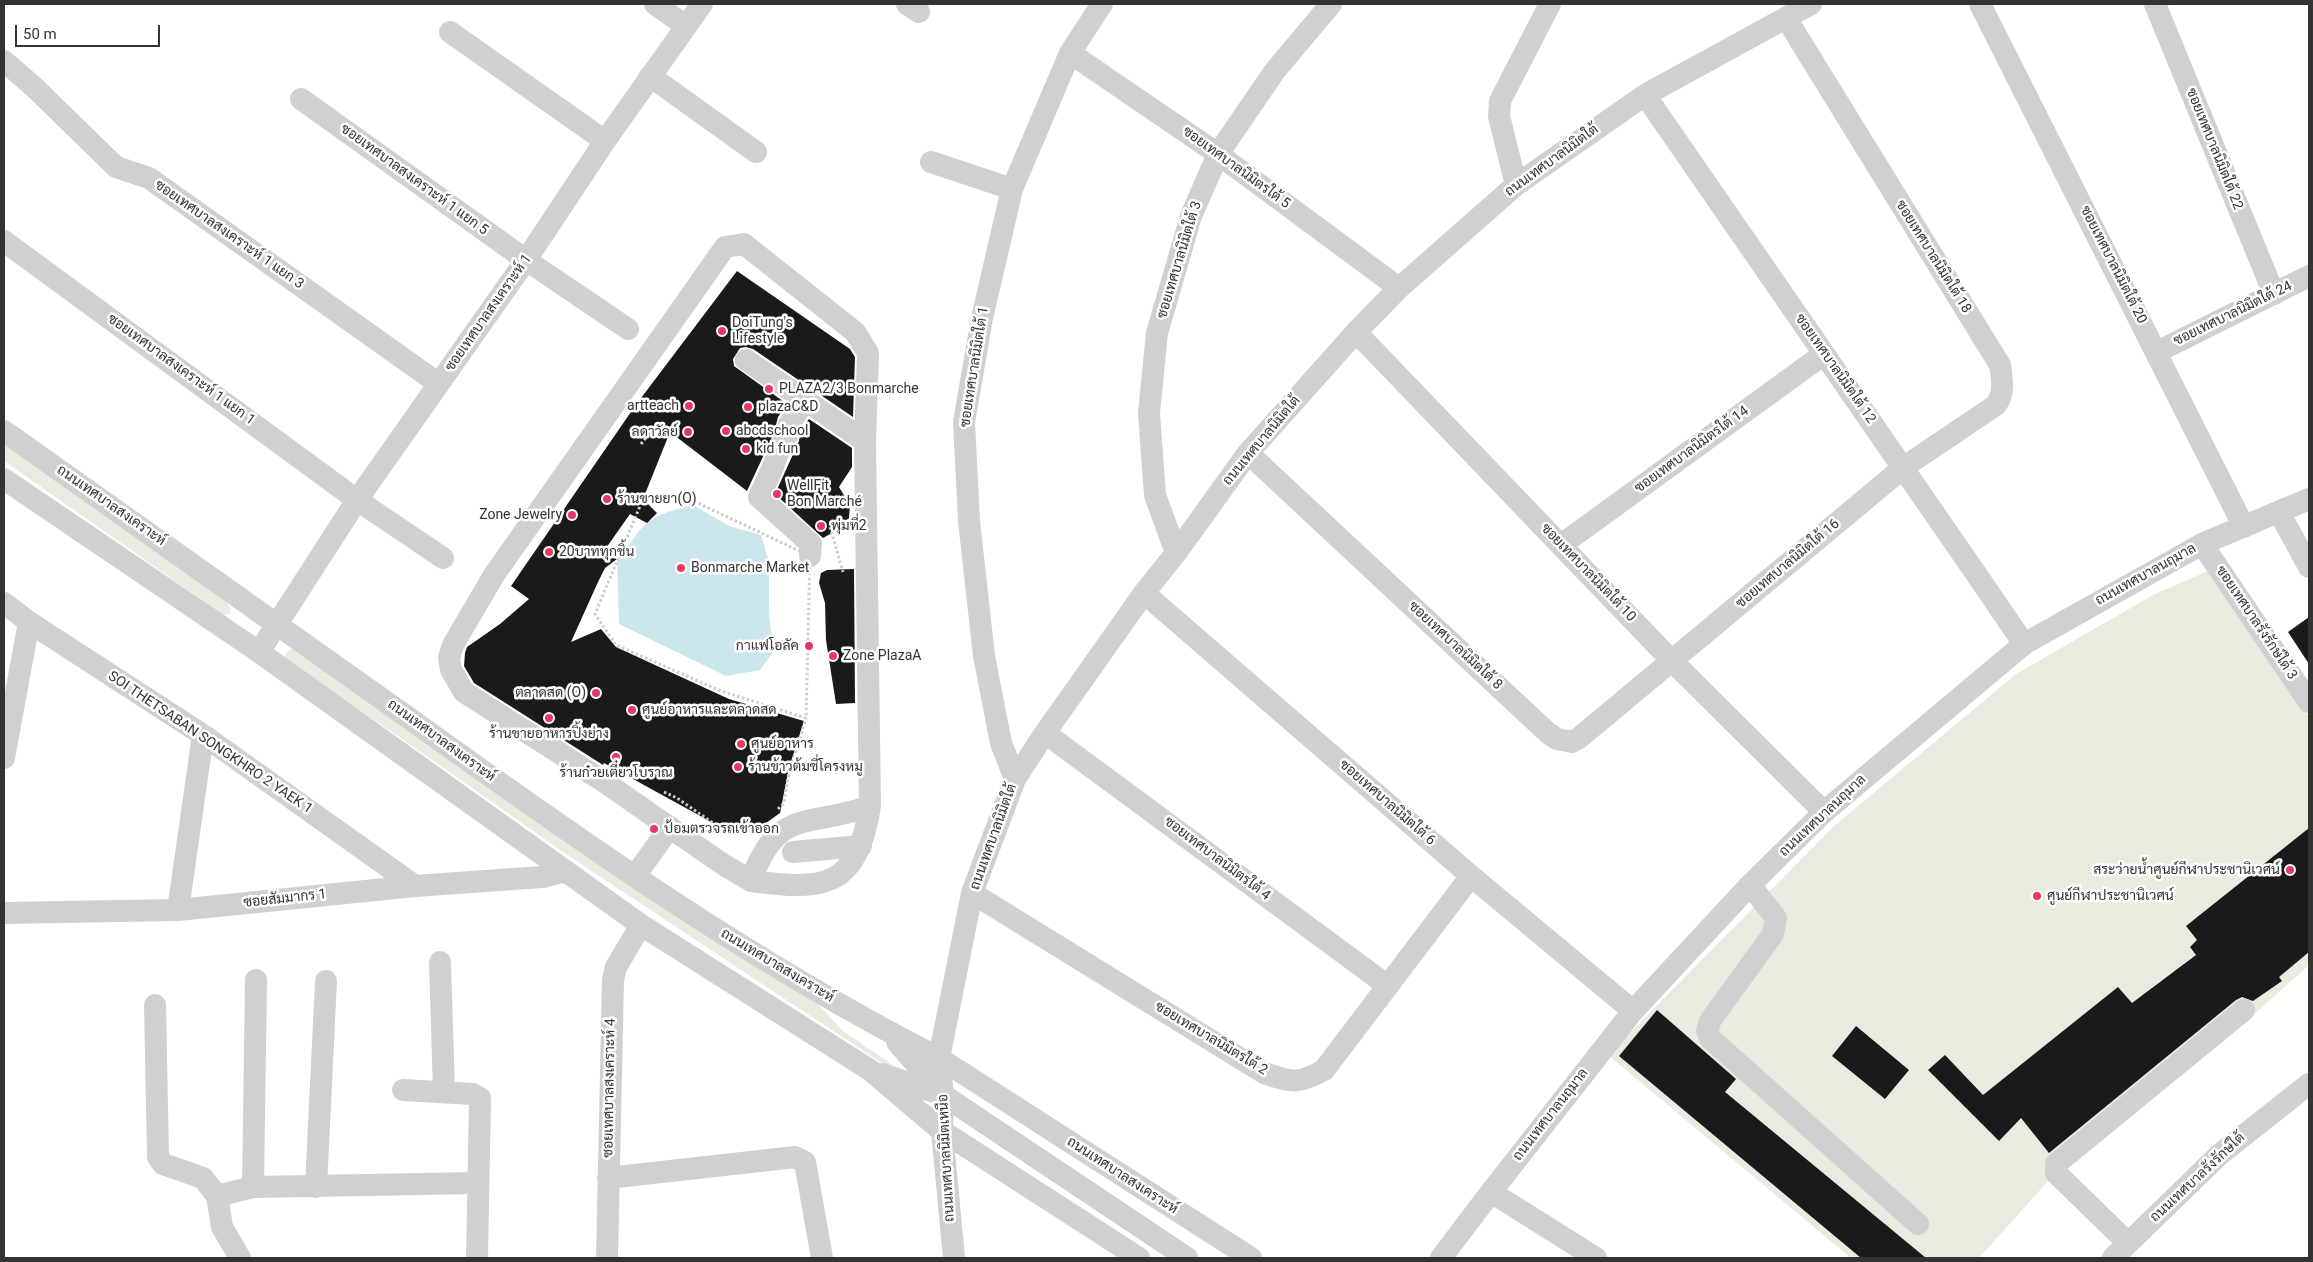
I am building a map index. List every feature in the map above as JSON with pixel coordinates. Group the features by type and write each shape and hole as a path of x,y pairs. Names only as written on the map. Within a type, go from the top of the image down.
{"street":[{"path":"655,4 686,26"},
{"name":"ซอยเทศบาลสงเคราะห์ 1","path":"259,652 356,500 526,260 605,141 702,4"},
{"name":"ซอยเทศบาลนิมิตใต้ 1","path":"1015,779 1001,743 984,656 969,520 964,422 982,318 1012,189 1070,52 1102,4"},
{"name":"ซอยเทศบาลนิมิตใต้ 3","path":"1176,552 1155,495 1149,413 1157,333 1191,216 1218,154 1274,72 1331,4"},
{"path":"1516,185 1499,116 1500,102 1550,4"},
{"name":"ถนนเทศบาลนิมิตใต้","path":"939,1058 972,893 1015,779 1144,593 1248,453 1356,332 1399,288 1516,185 1645,95 1811,4"},
{"name":"ซอยเทศบาลนิมิตใต้ 20","path":"1980,4 2244,527"},
{"name":"ซอยเทศบาลนิมิตใต้ 22","path":"2155,4 2274,294"},
{"name":"ซอยเทศบาลนิมิตใต้ 18","path":"1786,18 2000,364 2001,398 1996,405 1904,467"},
{"path":"450,32 605,141"},
{"name":"ซอยเทศบาลนิมิตรใต้ 5","path":"1070,52 1218,154 1399,288"},
{"name":"ซอยเทศบาลสงเคราะห์ 1 แยก 3","path":"4,61 34,87 116,167 149,178 439,384"},
{"path":"650,76 756,152"},
{"name":"ซอยเทศบาลนิมิตใต้ 12","path":"1645,95 1904,467 2024,644"},
{"name":"ซอยเทศบาลสงเคราะห์ 1 แยก 5","path":"301,99 526,260 628,329"},
{"path":"930,162 1012,189"},
{"name":"ซอยเทศบาลสงเคราะห์ 1 แยก 1","path":"4,241 356,500 443,558"},
{"path":"744,244 855,332 868,353 865,441 870,806 861,846 848,869 834,878 818,884 787,886 751,881 721,863 603,781 464,692 451,670 449,658 453,644 494,575 725,247 744,244"},
{"name":"ซอยเทศบาลนิมิตใต้ 24","path":"2157,352 2309,276"},
{"name":"ซอยเทศบาลนิมิตใต้ 10","path":"1356,332 1672,661 1824,812"},
{"name":"ซอยเทศบาลนิมิตรใต้ 14","path":"1561,545 1824,354"},
{"path":"746,360 865,441"},
{"path":"806,400 790,424 786,438 780,444 773,467 758,497 811,544 810,556"},
{"name":"ถนนเทศบาลสงเคราะห์","path":"4,430 524,800 707,924 890,1033 939,1058 1252,1258"},
{"name":"ซอยเทศบาลนิมิตใต้ 8","path":"1248,453 1557,738 1572,742 1579,738 1672,661"},
{"name":"ซอยเทศบาลนิมิตใต้ 16","path":"1672,661 1904,467"},
{"name":"ถนนเทศบาลสงเคราะห์","path":"4,479 259,652 641,925 870,1070 942,1131 1139,1258"},
{"name":"ถนนเทศบาลนฤมาล","path":"1441,1258 1633,1010 1750,885 1824,812 2024,644 2202,544 2309,500"},
{"path":"2279,512 2309,567"},
{"name":"ซอยเทศบาลรังรักษ์ใต้ 3","path":"2202,544 2309,702"},
{"name":"ซอยเทศบาลนิมิตใต้ 6","path":"1144,593 1471,876 1633,1010"},
{"name":"SOI THETSABAN SONGKHRO 2 YAEK 1","path":"4,603 29,622 203,735 415,886"},
{"path":"4,758 29,622"},
{"name":"ซอยเทศบาลนิมิตรใต้ 4","path":"1046,733 1388,986"},
{"path":"178,910 203,735"},
{"path":"751,881 768,845 783,829 804,821 853,812 870,806"},
{"path":"636,876 670,827"},
{"path":"793,852 861,846"},
{"name":"ซอยสัมมากร 1","path":"4,913 178,910 415,886 542,878 566,871"},
{"name":"ซอยเทศบาลนิมิตรใต้ 2","path":"972,893 1264,1073 1291,1082 1306,1080 1324,1070 1471,876"},
{"path":"1750,885 1776,918 1776,926 1773,934 1710,1021 1707,1031 1711,1039 1918,1224"},
{"name":"ซอยเทศบาลสงเคราะห์ 4","path":"608,1258 613,980 616,967 641,925"},
{"path":"440,962 444,1092"},
{"path":"253,1187 256,980"},
{"path":"316,1187 326,981"},
{"path":"155,1005 158,1157 163,1164 203,1178 217,1196 222,1227 240,1258"},
{"path":"2121,1250 2056,1173 2056,1164 2244,1010"},
{"name":"ถนนเทศบาลสงเคราะห์","path":"890,1033 943,1095"},
{"name":"ถนนเทศบาลนิมิตเหนือ","path":"939,1058 943,1095 942,1131 954,1258"},
{"name":"ถนนเทศบาลสงเคราะห์","path":"870,1070 943,1095 1187,1258"},
{"name":"ถนนเทศบาลรังรักษ์ใต้","path":"2121,1250 2219,1155 2309,1084"},
{"path":"403,1090 473,1094 480,1098 477,1258"},
{"path":"608,1178 795,1157 801,1159 804,1162 822,1258"},
{"path":"217,1196 253,1187 478,1183"},
{"path":"1491,1192 1596,1258"}],"path":[{"path":"641,444 658,422"},
{"path":"778,810 784,803 788,777 806,718 810,556 685,497 643,499 595,614 616,645 722,691 806,718"},
{"path":"830,528 843,572"},
{"path":"664,792 678,798 720,828 759,832"}],"shaded area":[{"path":"4,443 226,601 230,608 230,614 221,615 4,461"},
{"name":"ศูนย์กีฬาประชานิเวศน์","path":"2208,571 2309,717 2309,965 2250,1018 2068,1159 1979,1258 1851,1258 1608,1055 1833,827 2016,674 2153,595"},
{"path":"290,649 297,649 817,1003 843,1031 893,1065 886,1066 563,852 395,734 296,668 287,661 285,654"}],"water":[{"path":"693,505 729,526 761,535 769,562 769,612 773,652 760,670 726,676 619,624 617,559 648,522 662,514"}],"building":[{"path":"737,271 850,349 855,357 853,417 753,349 740,348 733,359 734,366 787,404 778,417 774,433 747,491 670,432 643,499 657,513 647,523 630,514 604,551 617,559 605,568 571,642 601,629 616,647 729,699 804,721 789,768 780,813 759,828 713,823 604,763 603,765 474,683 464,666 467,647 500,624 529,599 511,586 635,406"},
{"path":"809,419 852,448 852,467 839,487 850,505 849,518 839,529 823,538 775,494 799,441 801,429"},
{"path":"854,569 855,703 836,704 826,640 825,603 819,583 821,573 827,570"},
{"path":"2309,617 2309,664 2288,632"},
{"path":"2309,828 2309,952 2279,977 2282,981 2253,1001 2242,997 2236,1000 2049,1153 2021,1118 1999,1141 1928,1070 1945,1055 1983,1095 2118,987 2132,1003 2196,955 2190,947 2197,940 2186,926"},
{"path":"1657,1010 1736,1079 1725,1092 1926,1258 1861,1258 1619,1056"},
{"path":"1856,1026 1909,1070 1885,1099 1832,1056"}],"place":[{"name":"DoiTung's Lifestyle","path":"722,331"},
{"name":"PLAZA2/3 Bonmarche","path":"769,389"},
{"name":"artteach","path":"689,406"},
{"name":"plazaC&D","path":"748,407"},
{"name":"abcdschool","path":"726,431"},
{"name":"ลดาวัลย์","path":"688,432"},
{"name":"kid fun","path":"746,449"},
{"name":"WellFit Bon Marché","path":"777,494"},
{"name":"ร้านขายยา(O)","path":"607,499"},
{"name":"Zone Jewelry","path":"572,515"},
{"name":"พุ่มที่2","path":"821,526"},
{"name":"20บาททุกชิ้น","path":"549,552"},
{"name":"Bonmarche Market","path":"681,568"},
{"name":"กาแฟโอลัค","path":"809,646"},
{"name":"Zone PlazaA","path":"833,656"},
{"name":"ตลาดสด (O)","path":"596,693"},
{"name":"ศูนย์อาหารและตลาดสด","path":"632,710"},
{"name":"ร้านขายอาหารปิ้งย่าง","path":"549,718"},
{"name":"ศูนย์อาหาร","path":"741,744"},
{"name":"ร้านก๋วยเตี๋ยวโบราณ","path":"616,757"},
{"name":"ร้านข้าวต้มซี่โครงหมู","path":"738,767"},
{"name":"ป้อมตรวจรถเข้าออก","path":"654,829"},
{"name":"สระว่ายน้ำศูนย์กีฬาประชานิเวศน์","path":"2290,870"},
{"name":"ศูนย์กีฬาประชานิเวศน์","path":"2037,896"}]}
